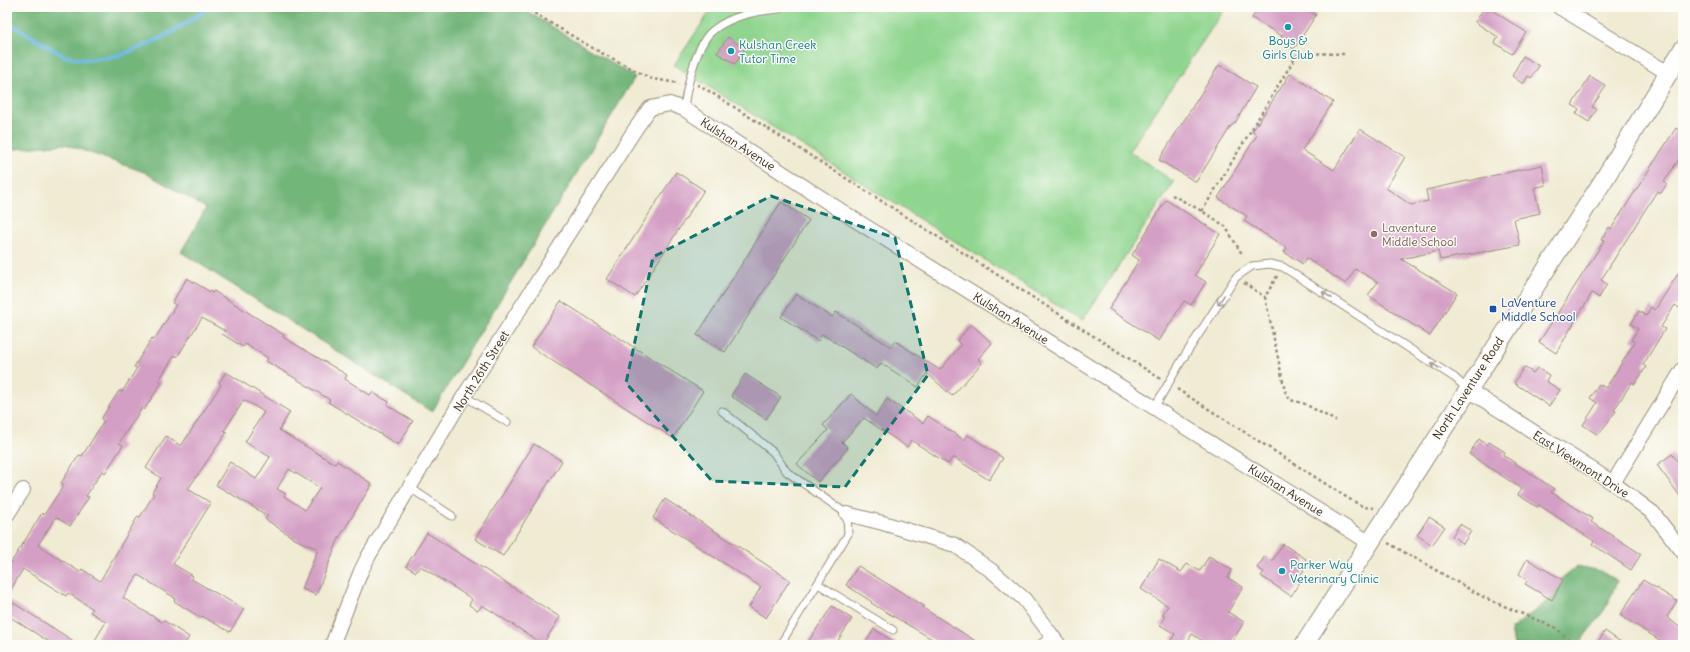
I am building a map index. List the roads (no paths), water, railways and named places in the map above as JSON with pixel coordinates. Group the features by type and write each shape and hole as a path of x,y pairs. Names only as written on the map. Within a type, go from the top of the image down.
{"street":[{"path":"1559,7 1668,73"},
{"name":"North Laventure Road","path":"1304,645 1467,389 1603,180 1683,49"},
{"name":"Kulshan Avenue","path":"650,108 670,104 684,109 860,223 1370,543"},
{"name":"North 26th Street","path":"332,645 360,571 409,487 464,396 650,108"},
{"path":"1613,483 1683,369"},
{"name":"East Viewmont Drive","path":"1467,389 1613,483 1653,513 1683,552"},
{"path":"7,515 22,490"},
{"path":"847,514 883,523 955,545 992,571 1024,599 1056,641"}],"lane":[{"path":"684,109 687,84 701,48 709,34 741,15 779,9"},
{"path":"1154,408 1182,360 1236,277 1252,266 1270,264 1283,267 1455,378 1467,389"},
{"path":"464,396 507,422"},
{"path":"722,411 773,452 787,472 847,514 848,534 780,645"},
{"path":"409,487 452,516"},
{"path":"818,584 893,630"},
{"path":"1039,645 1056,641"}],"waterway":[{"path":"7,22 64,56 87,60 122,55 149,44 172,32 210,7"}],"place":[{"name":"Boys & Girls Club","path":"1288,27"},
{"name":"Kulshan Creek Tutor Time","path":"731,51"},
{"name":"Laventure Middle School","path":"1374,234"},
{"name":"LaVenture Middle School","path":"1493,309"},
{"name":"Parker Way Veterinary Clinic","path":"1282,571"}]}
